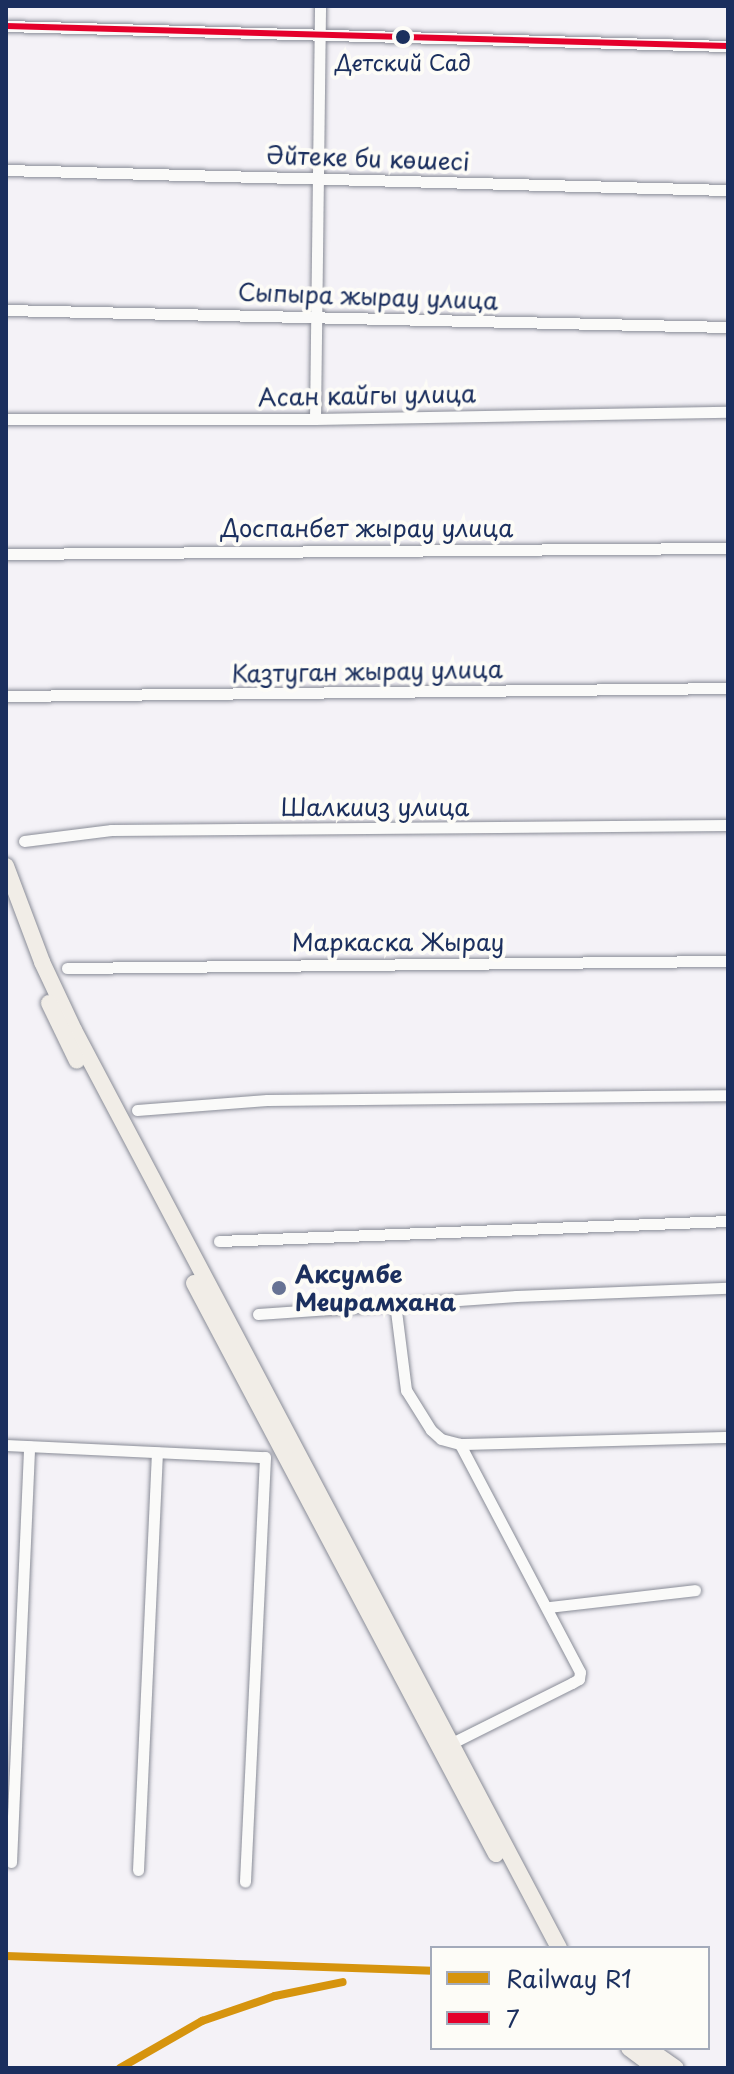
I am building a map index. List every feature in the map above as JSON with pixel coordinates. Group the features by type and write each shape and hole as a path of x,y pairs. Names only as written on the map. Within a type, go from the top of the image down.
{"highway":[{"path":"6,866 42,962 74,1030 558,1946"},
{"path":"6,902 31,966 77,1062 545,1946"},
{"path":"632,2050 656,2068"},
{"path":"650,2050 676,2068"}],"street":[{"path":"315,419 320,6"},
{"path":"6,26 728,46"},
{"name":"Әйтеке би көшесі","path":"6,170 728,190"},
{"name":"Сыпыра жырау улица","path":"6,310 728,327"},
{"name":"Асан кайгы улица","path":"6,419 315,419 728,412"},
{"name":"Доспанбет жырау улица","path":"6,554 728,548"},
{"name":"Казтуган жырау улица","path":"6,696 728,688"},
{"name":"Шалкииз улица","path":"24,841 111,830 728,825"},
{"name":"Маркаска Жырау","path":"67,968 728,961"},
{"path":"137,1110 267,1100 728,1095"},
{"path":"219,1241 728,1221"},
{"path":"258,1314 395,1303 728,1288"},
{"path":"395,1303 406,1390 431,1430 441,1439 460,1444 728,1437"},
{"path":"450,1744 579,1679 580,1672 549,1607 460,1444"},
{"path":"6,1445 265,1457 245,1882"},
{"path":"11,1862 29,1446"},
{"path":"138,1870 157,1452"},
{"path":"549,1607 695,1590"}],"rail line":[{"name":"R1","path":"6,1956 430,1971"},
{"name":"R1","path":"120,2068 202,2021 275,1996 343,1982"}],"transit line":[{"name":"7","path":"6,26 728,46"}],"place":[{"name":"Детский Сад","path":"403,37"},
{"name":"Аксумбе Меирамхана","path":"279,1288"}]}
